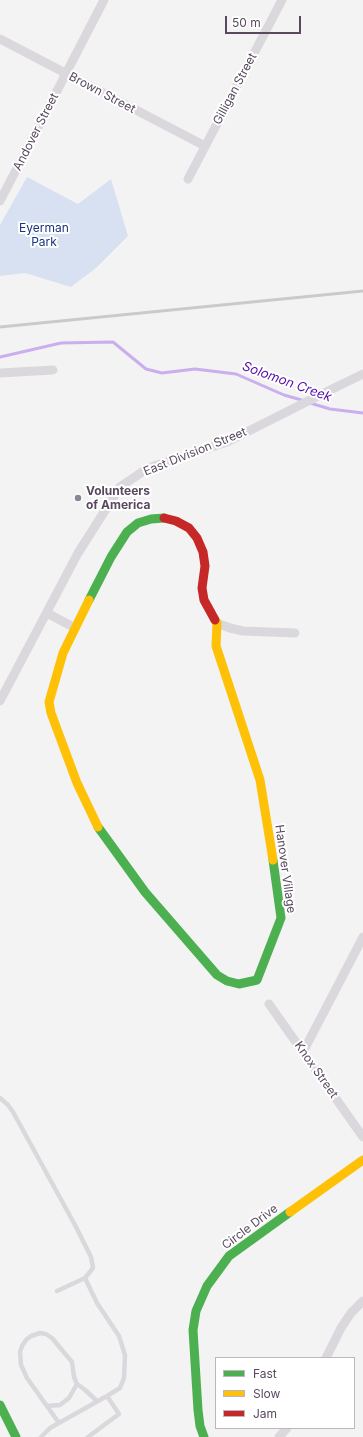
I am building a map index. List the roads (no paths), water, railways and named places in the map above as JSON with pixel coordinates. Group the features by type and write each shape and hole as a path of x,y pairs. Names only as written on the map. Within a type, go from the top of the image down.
{"street":[{"name":"Andover Street","path":"0,201 104,0"},
{"name":"Gilligan Street","path":"188,178 282,0"},
{"name":"Brown Street","path":"0,39 205,146"},
{"path":"0,373 53,370"},
{"name":"East Division Street","path":"0,701 78,553 120,487 148,468 227,442 324,392 363,374"},
{"name":"Hanover Village","path":"164,518 176,521 189,528 197,538 203,552 205,566 202,588 204,600 217,623 216,646 260,780 281,918 257,980 239,984 227,980 217,974 145,892 100,831 77,784 55,724 49,702 62,653 75,628 110,556 127,532 138,524 152,519 164,518"},
{"path":"47,613 75,628"},
{"path":"217,623 243,631 295,633"},
{"path":"303,1052 363,937"},
{"name":"Knox Street","path":"269,1004 363,1137"},
{"name":"Circle Drive","path":"204,1437 200,1426 198,1410 193,1330 196,1311 207,1286 229,1256 240,1247 363,1160"},
{"path":"326,1357 341,1328 351,1313 363,1301"},
{"path":"0,1405 16,1437"},
{"path":"279,1437 286,1429"}],"lane":[{"path":"0,1098 13,1112 75,1225 91,1258 92,1268 85,1278 57,1291"},
{"path":"44,1436 50,1428 120,1388 124,1378 125,1355 119,1336 97,1303 85,1278"},
{"path":"58,1423 27,1378 21,1365 20,1352 22,1346 31,1336 40,1333 46,1334 52,1338 72,1362 74,1377 77,1384 97,1401"},
{"path":"47,1406 60,1405 69,1398 77,1384"},
{"path":"88,1437 119,1414 107,1396"}],"waterway":[{"name":"Solomon Creek","path":"0,357 61,343 113,342 146,369 162,373 195,369 236,374 284,395 305,401"},
{"name":"Solomon Creek","path":"310,403 330,409 363,413"}],"railway":[{"path":"0,327 363,291"}],"place":[{"name":"Volunteers of America","path":"78,498"}],"park label":[{"name":"Eyerman Park","path":"44,235"}]}
